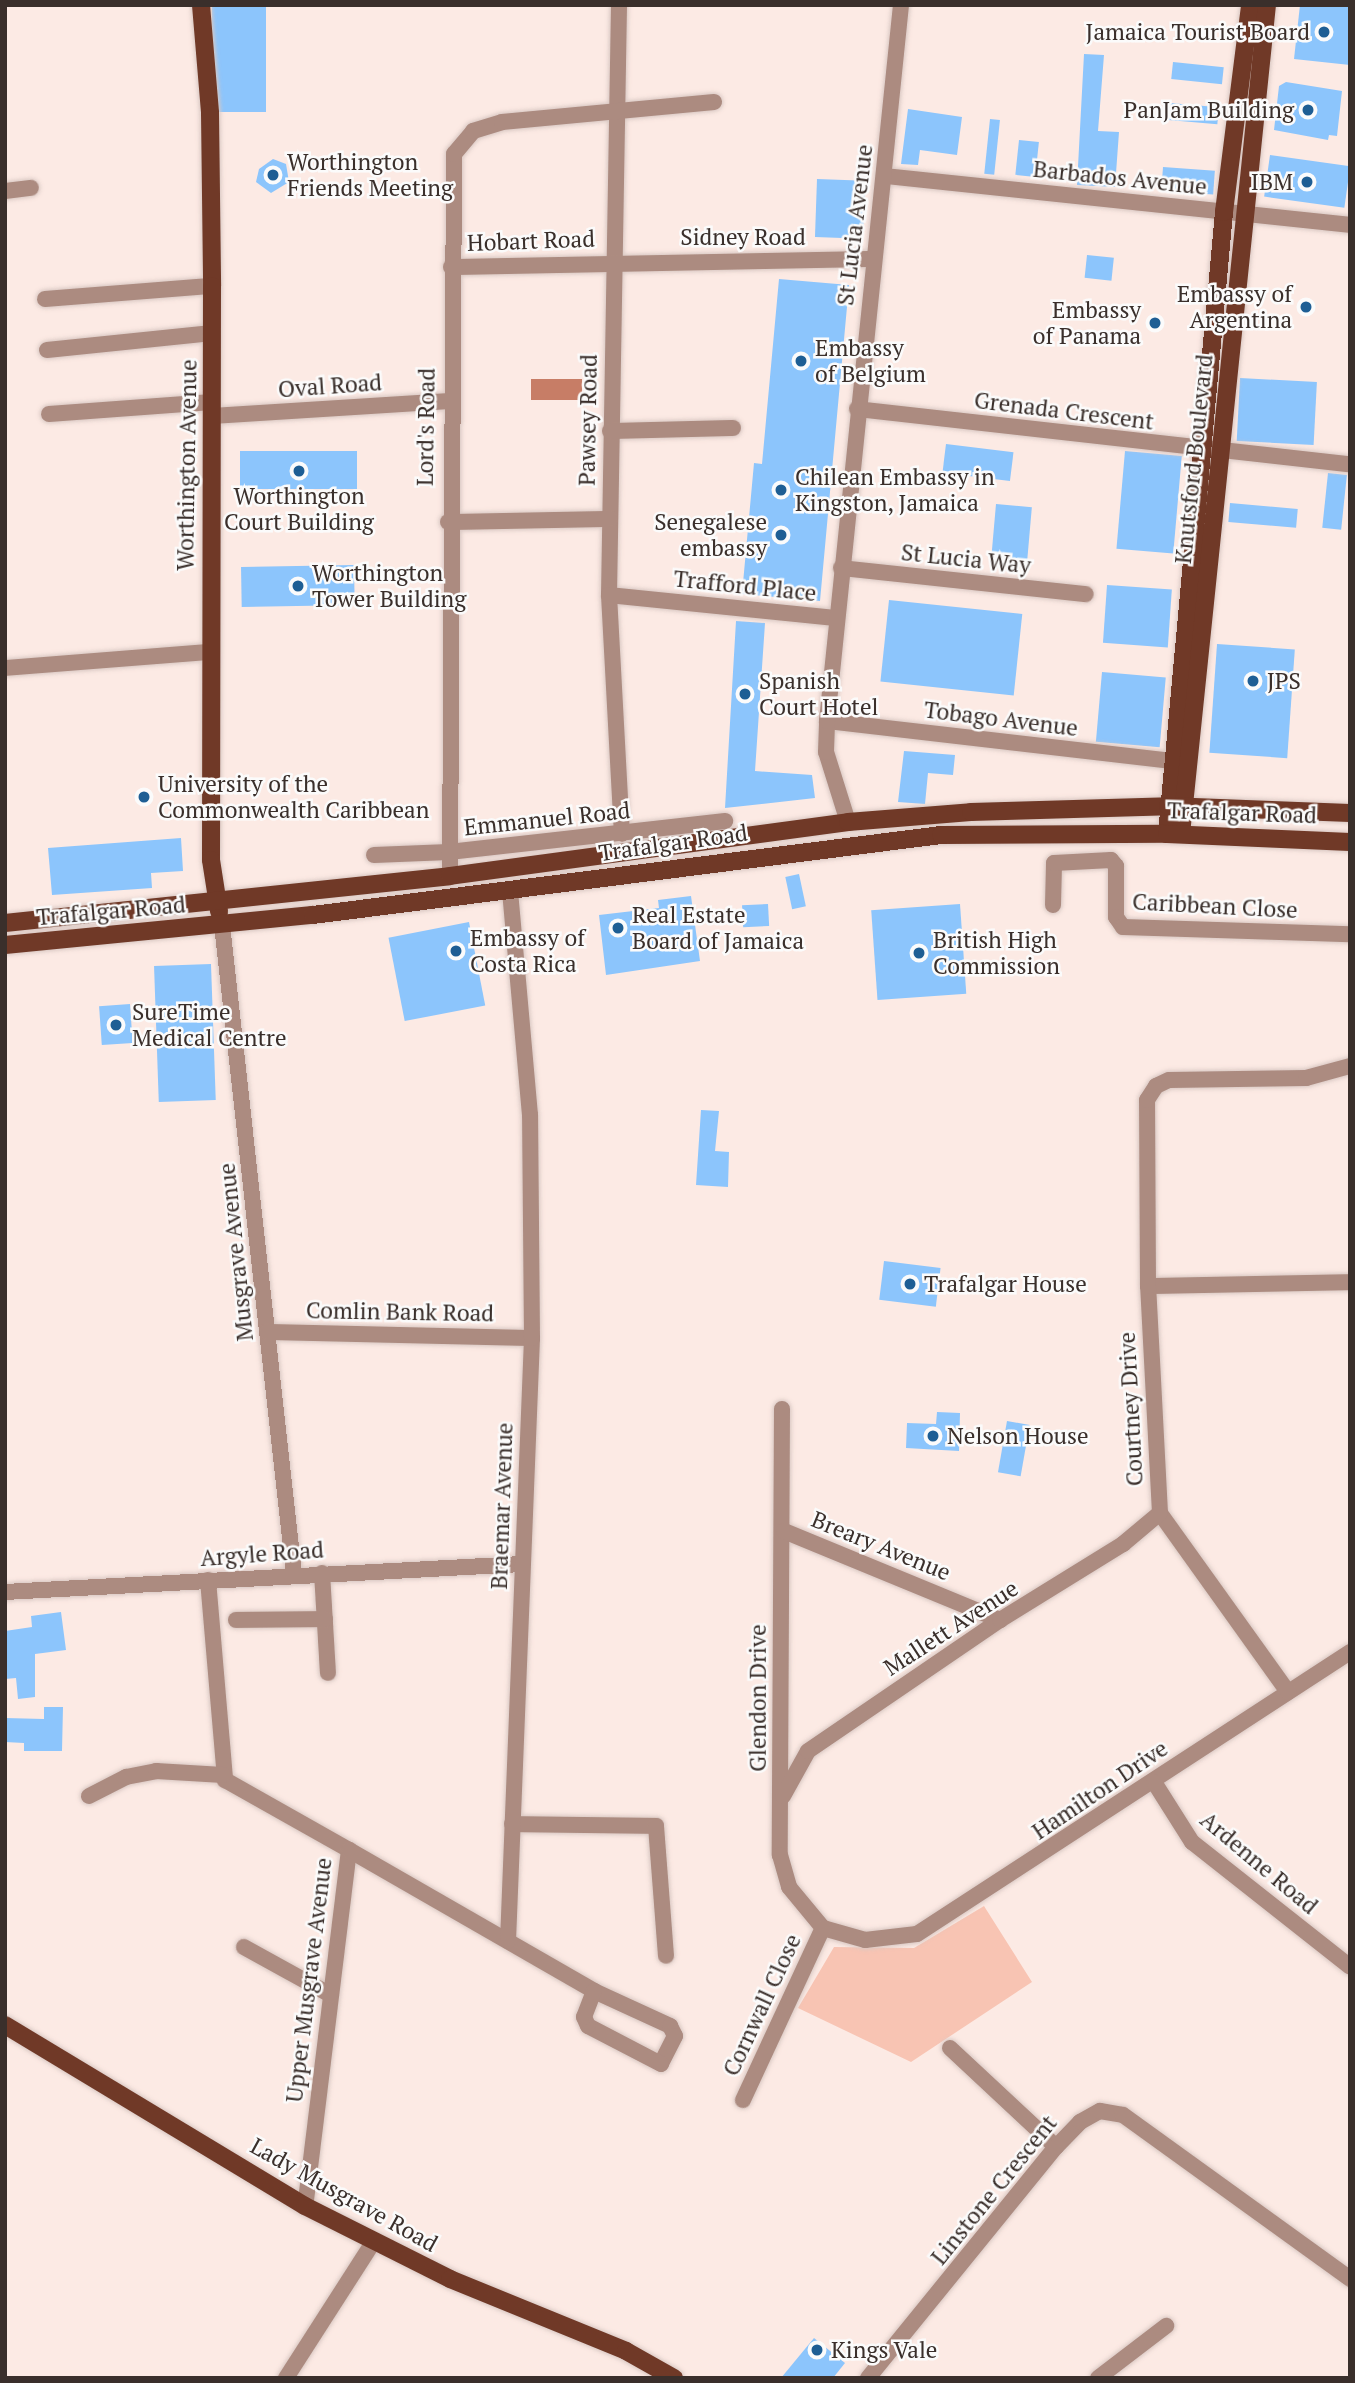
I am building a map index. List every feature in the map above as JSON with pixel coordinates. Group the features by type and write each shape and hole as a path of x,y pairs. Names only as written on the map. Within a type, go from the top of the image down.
{"main road":[{"name":"Worthington Avenue","path":"201,5 209,113 212,286 209,652 211,860 222,925"},
{"name":"Knutsford Boulevard","path":"1213,451 1224,212 1250,5"},
{"name":"Knutsford Boulevard","path":"1174,834 1175,770 1244,214 1267,5"},
{"path":"1135,806 1157,799 1175,770 1198,799 1233,809"},
{"name":"Trafalgar Road","path":"5,923 450,876 848,822 1135,806 1350,813"},
{"name":"Trafalgar Road","path":"5,945 222,925 941,835 1174,834 1350,842"},
{"name":"Lady Musgrave Road","path":"5,2025 305,2206 450,2279 626,2351 674,2378"}],"street":[{"name":"Pawsey Road","path":"619,5 609,595 622,834"},
{"name":"St Lucia Avenue","path":"848,822 826,752 827,721 835,618 873,259 885,176 901,5"},
{"name":"Lord's Road","path":"450,876 448,522 450,267 454,154 473,131 502,122 714,102"},
{"name":"Barbados Avenue","path":"885,176 1350,225"},
{"path":"5,191 31,188"},
{"name":"Sidney Road","path":"613,261 873,259"},
{"name":"Hobart Road","path":"450,267 613,261"},
{"path":"45,299 212,286"},
{"path":"47,350 212,333"},
{"name":"Oval Road","path":"50,414 450,401"},
{"name":"Grenada Crescent","path":"857,409 1213,451 1350,464"},
{"path":"610,431 733,428"},
{"path":"448,522 610,519"},
{"name":"St Lucia Way","path":"841,568 1086,594"},
{"name":"Trafford Place","path":"609,595 835,618"},
{"path":"5,668 209,652"},
{"name":"Tobago Avenue","path":"827,721 1175,770"},
{"name":"Emmanuel Road","path":"374,855 449,852 726,821"},
{"name":"Caribbean Close","path":"1053,905 1054,863 1111,860 1116,866 1115,917 1123,926 1350,934"},
{"name":"Braemar Avenue","path":"508,1941 531,1338 530,1115 510,890"},
{"name":"Musgrave Avenue","path":"222,925 294,1574"},
{"name":"Courtney Drive","path":"1288,1692 1160,1513 1148,1286 1147,1100 1156,1086 1184,1078 1306,1078 1350,1066"},
{"path":"1148,1286 1350,1282"},
{"name":"Comlin Bank Road","path":"267,1332 531,1338"},
{"name":"Glendon Drive","path":"782,1409 784,1531 777,1744 783,1796 780,1856 789,1887 823,1928"},
{"name":"Mallett Avenue","path":"783,1796 808,1751 1000,1620 1124,1544 1160,1513"},
{"name":"Breary Avenue","path":"784,1531 1000,1620"},
{"name":"Argyle Road","path":"5,1592 294,1574 522,1564"},
{"path":"322,1573 328,1673"},
{"path":"89,1796 125,1777 156,1770 223,1775 208,1580"},
{"path":"236,1620 325,1619"},
{"name":"Hamilton Drive","path":"823,1928 865,1940 917,1934 941,1921 1350,1652"},
{"name":"Upper Musgrave Avenue","path":"223,1775 235,1789 349,1850 305,2206"},
{"name":"Ardenne Road","path":"1154,1782 1192,1842 1350,1967"},
{"path":"512,1824 656,1826 666,1956"},
{"path":"349,1850 594,1991 676,2031 662,2064 588,2026 584,2017 594,1991"},
{"name":"Cornwall Close","path":"743,2100 823,1928"},
{"path":"244,1947 331,1995"},
{"path":"950,2048 1056,2147"},
{"name":"Linstone Crescent","path":"868,2378 1056,2147 1089,2115 1123,2115 1350,2279"},
{"path":"286,2378 374,2241"},
{"path":"1098,2378 1166,2326"}],"shaded area":[{"path":"531,379 582,379 582,400 531,400"},
{"path":"984,1906 1032,1982 911,2062 798,2008 834,1947 914,1948"}],"building":[{"path":"212,5 266,5 266,112 212,112"},
{"name":"Jamaica Tourist Board","path":"1300,5 1350,5 1350,65 1294,59"},
{"path":"1084,54 1104,55 1098,131 1119,132 1115,187 1077,185"},
{"path":"1173,62 1224,67 1222,84 1171,79"},
{"name":"PanJam Building","path":"1286,82 1342,91 1337,136 1329,135 1328,140 1274,130 1279,86"},
{"path":"1170,103 1219,107 1217,124 1169,120"},
{"path":"908,109 962,117 957,155 920,150 918,165 901,164"},
{"path":"990,119 1000,120 994,175 984,174"},
{"path":"1019,140 1039,142 1035,177 1015,175"},
{"name":"IBM","path":"1270,155 1350,166 1344,208 1264,197"},
{"name":"Worthington Friends Meeting","path":"273,159 286,164 289,182 271,193 256,182 259,169"},
{"path":"1163,167 1215,171 1213,195 1161,191"},
{"path":"817,179 865,181 863,239 815,237"},
{"path":"1087,255 1114,258 1111,281 1085,278"},
{"path":"779,279 849,285 820,601 742,594 754,463 762,464"},
{"path":"1240,378 1317,382 1314,445 1237,441"},
{"path":"946,444 1013,452 1010,481 942,473"},
{"name":"Worthington Court Building","path":"240,451 357,451 357,489 240,489"},
{"path":"1125,451 1182,456 1173,554 1116,549"},
{"path":"1328,473 1347,475 1341,530 1322,528"},
{"path":"1230,503 1298,509 1296,528 1228,522"},
{"path":"996,504 1032,507 1027,560 991,557"},
{"name":"Worthington Tower Building","path":"354,565 355,605 242,607 241,567"},
{"path":"1107,585 1172,590 1168,647 1103,643"},
{"path":"889,600 1022,614 1014,696 880,682"},
{"name":"Spanish Court Hotel","path":"736,621 765,623 755,771 812,775 815,798 725,808"},
{"name":"JPS","path":"1217,644 1295,649 1287,758 1209,753"},
{"path":"1102,672 1166,678 1160,747 1096,742"},
{"path":"904,751 955,755 953,775 928,773 925,804 898,802"},
{"path":"181,838 183,871 151,873 152,888 52,895 48,848"},
{"path":"799,874 806,906 792,909 785,877"},
{"path":"691,896 700,961 606,975 599,915 659,908 658,900"},
{"path":"768,904 769,926 743,927 742,905"},
{"name":"British High Commission","path":"960,904 966,994 877,1000 871,910"},
{"path":"469,922 485,1005 405,1021 389,938"},
{"path":"211,964 216,1100 159,1102 154,966"},
{"name":"SureTime Medical Centre","path":"130,1004 133,1043 102,1045 99,1006"},
{"path":"701,1110 719,1111 715,1151 729,1152 728,1187 696,1185"},
{"name":"Trafalgar House","path":"884,1261 941,1268 936,1307 879,1300"},
{"name":"Nelson House","path":"937,1412 960,1413 959,1451 906,1448 907,1423 936,1424"},
{"path":"1007,1421 1030,1425 1021,1476 998,1472"},
{"path":"61,1612 66,1650 35,1654 35,1697 18,1699 16,1678 5,1679 5,1631 32,1627 31,1616"},
{"path":"44,1707 63,1707 62,1751 24,1751 24,1743 5,1742 5,1718 44,1719"},
{"name":"Kings Vale","path":"814,2338 845,2363 833,2378 781,2378"}],"place":[{"name":"Jamaica Tourist Board","path":"1324,32"},
{"name":"PanJam Building","path":"1308,110"},
{"name":"Worthington Friends Meeting","path":"273,175"},
{"name":"IBM","path":"1307,182"},
{"name":"Embassy of Argentina","path":"1306,307"},
{"name":"Embassy of Panama","path":"1155,323"},
{"name":"Embassy of Belgium","path":"801,361"},
{"name":"Worthington Court Building","path":"299,471"},
{"name":"Chilean Embassy in Kingston, Jamaica","path":"781,490"},
{"name":"Senegalese embassy","path":"781,535"},
{"name":"Worthington Tower Building","path":"298,586"},
{"name":"JPS","path":"1253,681"},
{"name":"Spanish Court Hotel","path":"745,694"},
{"name":"University of the Commonwealth Caribbean","path":"144,797"},
{"name":"Real Estate Board of Jamaica","path":"618,928"},
{"name":"Embassy of Costa Rica","path":"456,951"},
{"name":"British High Commission","path":"919,953"},
{"name":"SureTime Medical Centre","path":"116,1025"},
{"name":"Trafalgar House","path":"910,1284"},
{"name":"Nelson House","path":"933,1436"},
{"name":"Kings Vale","path":"817,2350"}]}
